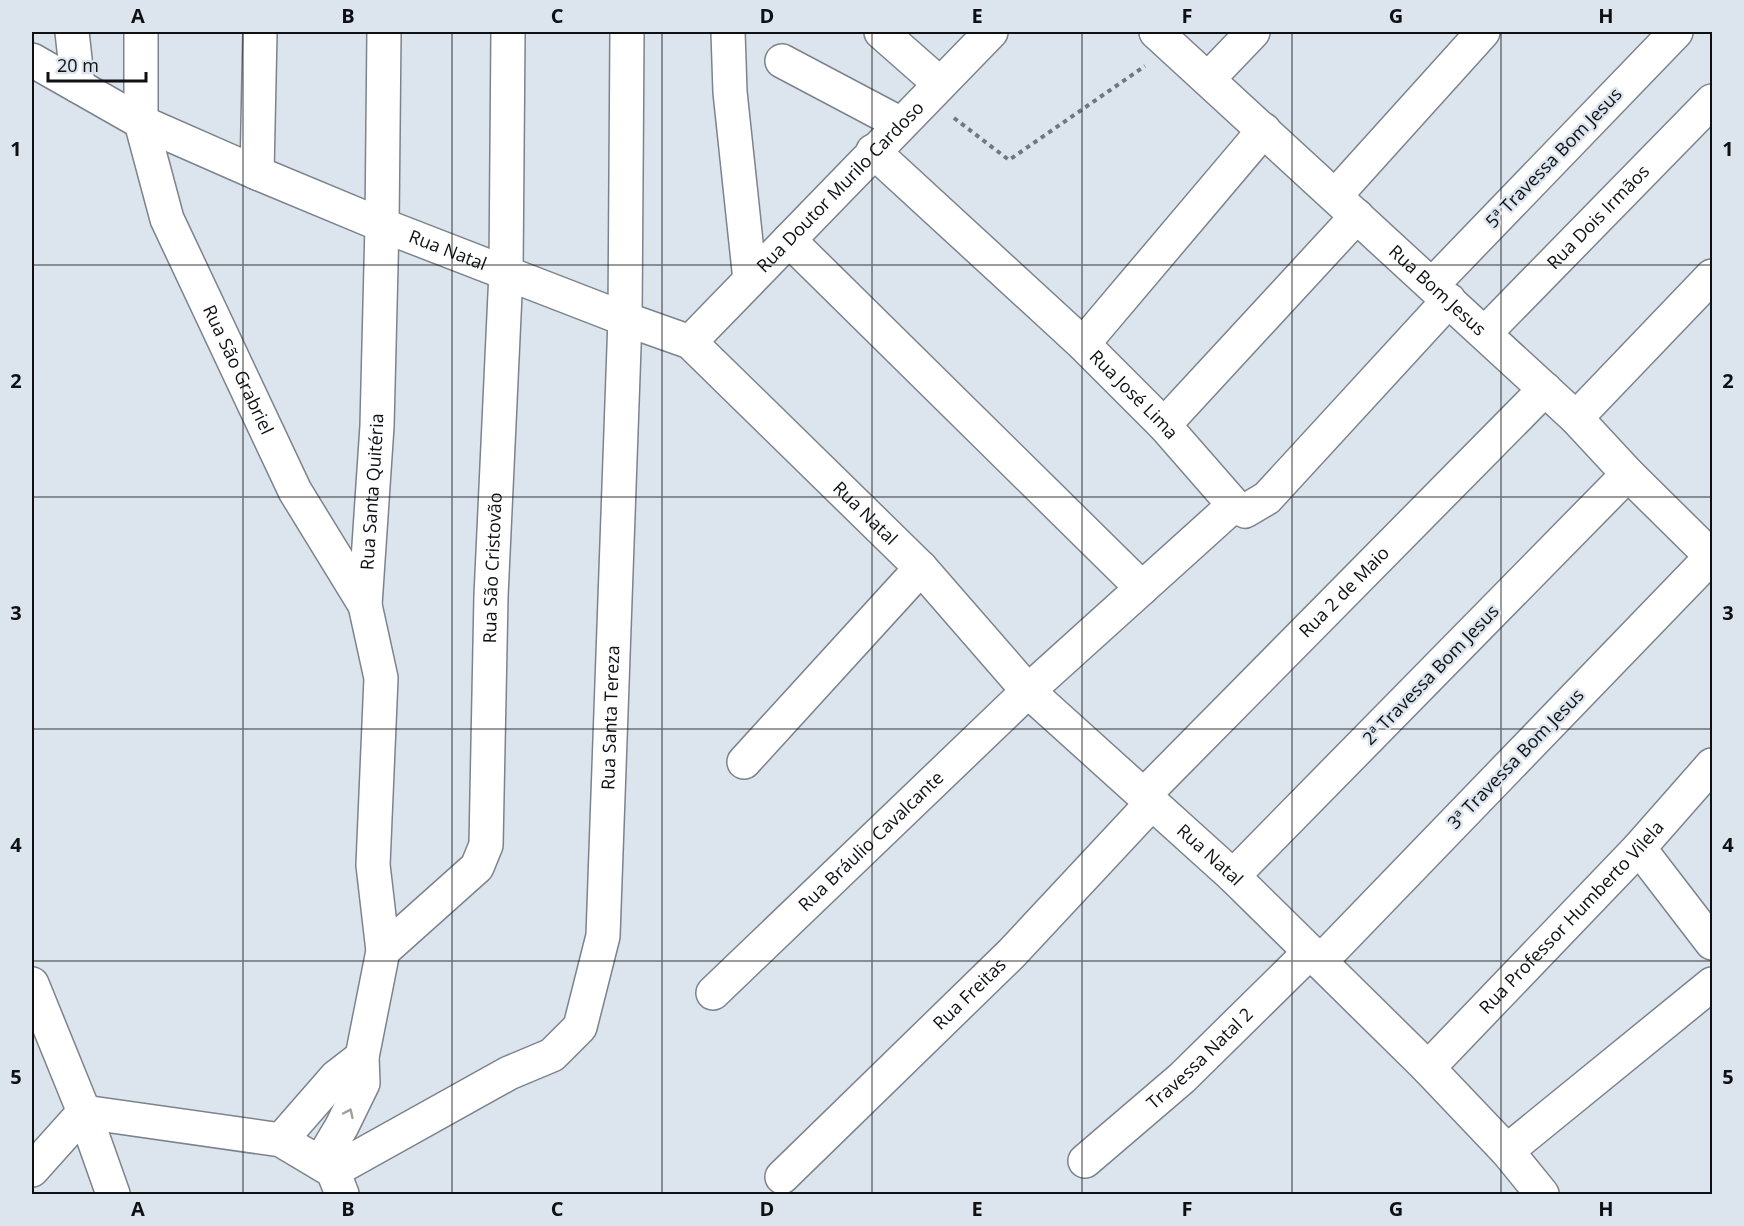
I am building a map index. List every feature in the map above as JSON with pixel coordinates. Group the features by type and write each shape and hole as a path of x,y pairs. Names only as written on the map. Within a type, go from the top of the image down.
{"street":[{"path":"72,32 78,86"},
{"name":"Rua São Grabriel","path":"141,32 141,122 167,219 295,491 365,604"},
{"path":"257,173 260,32"},
{"name":"Rua Santa Quitéria","path":"383,951 373,865 381,678 365,604 377,426 384,32"},
{"name":"Rua São Cristovão","path":"383,951 477,867 486,845 491,596 506,272 508,32"},
{"name":"Rua Santa Tereza","path":"332,1176 508,1073 552,1055 580,1027 603,936 625,319 627,32"},
{"path":"728,32 730,92 750,280"},
{"path":"881,32 933,91"},
{"name":"Rua Doutor Murilo Cardoso","path":"690,342 991,32"},
{"path":"1208,79 1253,32"},
{"path":"1164,425 1346,206 1484,32"},
{"name":"5ª Travessa Bom Jesus","path":"1234,505 1245,511 1268,498 1383,373 1440,293 1676,32"},
{"name":"Rua Bom Jesus","path":"1165,39 1576,418 1628,474 1712,556"},
{"name":"Rua Natal","path":"32,60 141,122 257,173 382,225 690,342 921,568 1028,691 1233,876 1428,1068 1507,1151 1542,1194"},
{"path":"782,61 901,124"},
{"name":"Rua Dois Irmãos","path":"1485,333 1713,101"},
{"path":"1083,344 1264,130"},
{"name":"Rua José Lima","path":"873,151 1083,344 1164,425 1234,505"},
{"path":"789,240 1142,588"},
{"path":"1576,418 1713,276"},
{"name":"Rua 2 de Maio","path":"1148,799 1545,389"},
{"name":"2ª Travessa Bom Jesus","path":"1233,876 1628,474"},
{"name":"Rua Bráulio Cavalcante","path":"713,993 1028,691 1234,505"},
{"name":"3ª Travessa Bom Jesus","path":"1315,957 1712,556"},
{"path":"744,762 921,568"},
{"name":"Rua Professor Humberto Vilela","path":"1428,1068 1639,848 1713,765"},
{"name":"Rua Freitas","path":"782,1177 1012,953 1148,799"},
{"path":"1639,848 1713,943"},
{"path":"84,1112 281,1140 332,1176 342,1126 363,1083 362,1057 383,951"},
{"name":"Travessa Natal 2","path":"1085,1161 1182,1078 1315,957"},
{"path":"32,984 84,1112 113,1194"},
{"path":"1507,1151 1713,984"},
{"path":"281,1140 336,1077 362,1057"},
{"path":"32,1170 84,1112"}],"path":[{"path":"933,91 1009,160 1165,39"}]}
